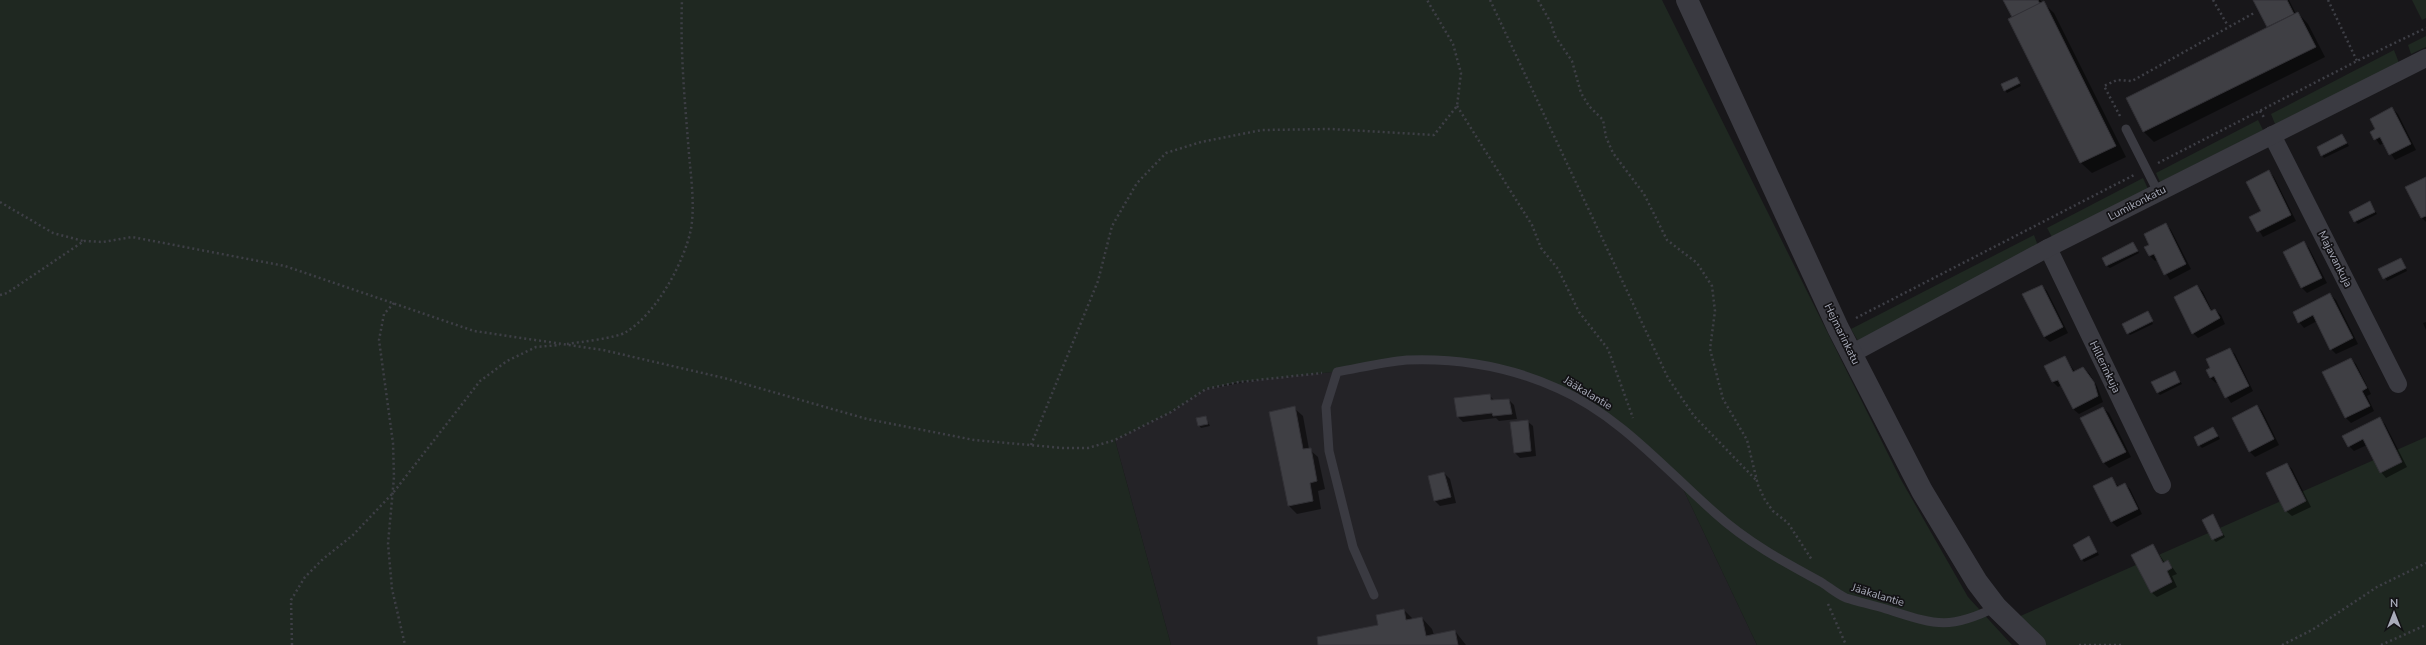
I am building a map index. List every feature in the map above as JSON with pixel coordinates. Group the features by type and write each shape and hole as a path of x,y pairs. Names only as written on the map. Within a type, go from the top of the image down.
{"street":[{"name":"Hejmarinkatu","path":"1687,0 1838,328 1922,491 1977,582 1996,607 2035,645"},
{"name":"Lumikonkatu","path":"1851,354 2048,248 2426,58"},
{"name":"Majavankuja","path":"2272,135 2398,384"},
{"name":"Hillerinkuja","path":"2048,248 2162,485"}],"lane":[{"path":"2126,129 2158,192"},
{"name":"Jääkalantie","path":"1337,372 1405,360 1444,360 1486,366 1525,375 1561,389 1600,413 1642,445 1716,515 1763,550 1845,597 1919,620 1944,624 1958,623 1996,607"},
{"path":"1337,372 1326,407 1329,451 1353,548 1374,595"}],"path":[{"path":"292,645 291,600 305,577 323,559 353,535 393,493 480,381 507,361 536,347 565,344 625,334 644,318 665,288 684,254 691,228 692,199 681,42 682,0"},
{"path":"1031,445 1098,281 1112,226 1137,183 1166,153 1201,142 1262,130 1331,129 1434,135 1457,106 1461,73 1453,44 1427,0"},
{"path":"1490,0 1668,378 1694,416 1757,481"},
{"path":"1538,0 1551,23 1555,36 1572,61 1581,93 1594,112 1603,120 1606,137 1613,153 1644,194 1668,240 1697,263 1712,286 1715,311 1710,349 1716,380 1722,399 1747,440 1757,481 1765,500 1773,511 1788,522 1814,562 1833,620 1846,645"},
{"path":"2213,0 2228,26"},
{"path":"2328,0 2357,61"},
{"path":"2126,129 2104,86 2117,80 2132,81 2228,26 2254,13"},
{"path":"1838,328 2357,61 2426,28"},
{"path":"1457,106 1532,225 1541,248 1558,269 1579,312 1608,349 1642,445"},
{"path":"0,202 53,233 84,241 103,242 132,237 285,266 474,331 603,350 724,378 867,419 974,440 1063,448 1088,448 1115,440 1138,429 1171,412 1206,389 1245,381 1337,372"},
{"path":"0,295 8,293 84,241"},
{"path":"394,303 384,314 379,340 392,443 393,493 388,544 392,589 405,645"},
{"path":"2282,645 2312,630 2377,587 2426,563"},
{"path":"2381,645 2426,625"},
{"path":"2080,645 2121,645"}],"shaded area":[{"path":"0,0 1662,0 1900,478 1968,597 2012,645 1757,645 1678,478 1600,413 1525,375 1444,360 1239,382 1206,389 1171,412 1115,440 1171,645 0,645"},
{"path":"2412,0 2426,0 2426,18 2422,20"},
{"path":"2426,36 2426,47 2411,54 2408,45"},
{"path":"2394,50 2399,63 2275,124 2271,114"},
{"path":"2258,120 2263,130 2160,182 2156,173"},
{"path":"2143,178 2148,189 2052,237 2047,228"},
{"path":"2034,235 2038,246 1858,341 1851,329"},
{"path":"1444,360 1525,375 1600,413 1678,478 1757,645 1171,645 1115,440 1171,412 1206,389 1265,379"},
{"path":"2426,437 2426,645 2035,645 2009,621"}],"building":[{"path":"2003,0 2038,0 2040,4 2012,17"},
{"path":"2253,0 2287,0 2294,14 2267,27"},
{"path":"2044,1 2116,146 2080,163 2008,19"},
{"path":"2298,12 2316,47 2143,132 2126,98"},
{"path":"2017,77 2020,83 2004,91 2001,84"},
{"path":"2392,107 2411,144 2389,155 2380,137 2374,140 2370,132 2375,129 2370,119"},
{"path":"2342,134 2347,143 2321,156 2317,147"},
{"path":"2269,170 2291,215 2257,232 2249,217 2261,211 2246,182"},
{"path":"2426,177 2426,216 2421,218 2405,187"},
{"path":"2370,201 2375,212 2354,222 2349,212"},
{"path":"2166,223 2186,264 2164,275 2154,254 2149,256 2144,247 2149,245 2144,234"},
{"path":"2304,241 2322,278 2301,288 2283,252"},
{"path":"2133,242 2138,251 2106,266 2102,258"},
{"path":"2401,258 2406,268 2383,279 2378,269"},
{"path":"2042,285 2063,327 2044,337 2022,294"},
{"path":"2197,285 2211,311 2215,309 2220,318 2192,334 2174,297"},
{"path":"2330,293 2353,338 2330,350 2313,315 2298,323 2293,312"},
{"path":"2148,311 2153,321 2127,334 2122,324"},
{"path":"2230,348 2249,386 2225,398 2214,376 2210,378 2206,370 2210,368 2206,359"},
{"path":"2065,356 2073,372 2083,367 2094,382 2098,396 2073,409 2058,380 2052,382 2044,366"},
{"path":"2351,358 2367,388 2362,391 2370,406 2345,418 2322,372"},
{"path":"2175,371 2180,382 2157,393 2151,382"},
{"path":"1490,394 1491,400 1509,399 1512,414 1493,416 1492,413 1457,417 1454,398"},
{"path":"2257,405 2274,439 2249,452 2232,418"},
{"path":"1295,406 1303,449 1311,448 1317,481 1310,483 1313,501 1288,506 1269,412"},
{"path":"2103,407 2126,452 2103,463 2080,418"},
{"path":"1206,416 1208,424 1198,426 1196,418"},
{"path":"2380,417 2402,462 2380,473 2363,439 2348,447 2342,436"},
{"path":"1528,420 1531,451 1514,453 1510,422"},
{"path":"2213,427 2218,436 2198,446 2194,437"},
{"path":"2287,463 2306,501 2285,512 2266,473"},
{"path":"1444,472 1451,497 1434,501 1428,476"},
{"path":"2112,477 2117,487 2125,483 2138,509 2111,522 2093,486"},
{"path":"2213,514 2223,535 2212,540 2202,520"},
{"path":"2089,536 2097,552 2081,560 2073,545"},
{"path":"2153,544 2163,563 2168,560 2172,568 2167,571 2172,582 2151,593 2131,555"},
{"path":"1404,609 1406,620 1422,617 1426,636 1455,630 1458,645 1318,645 1317,637 1378,625 1376,615"}]}
